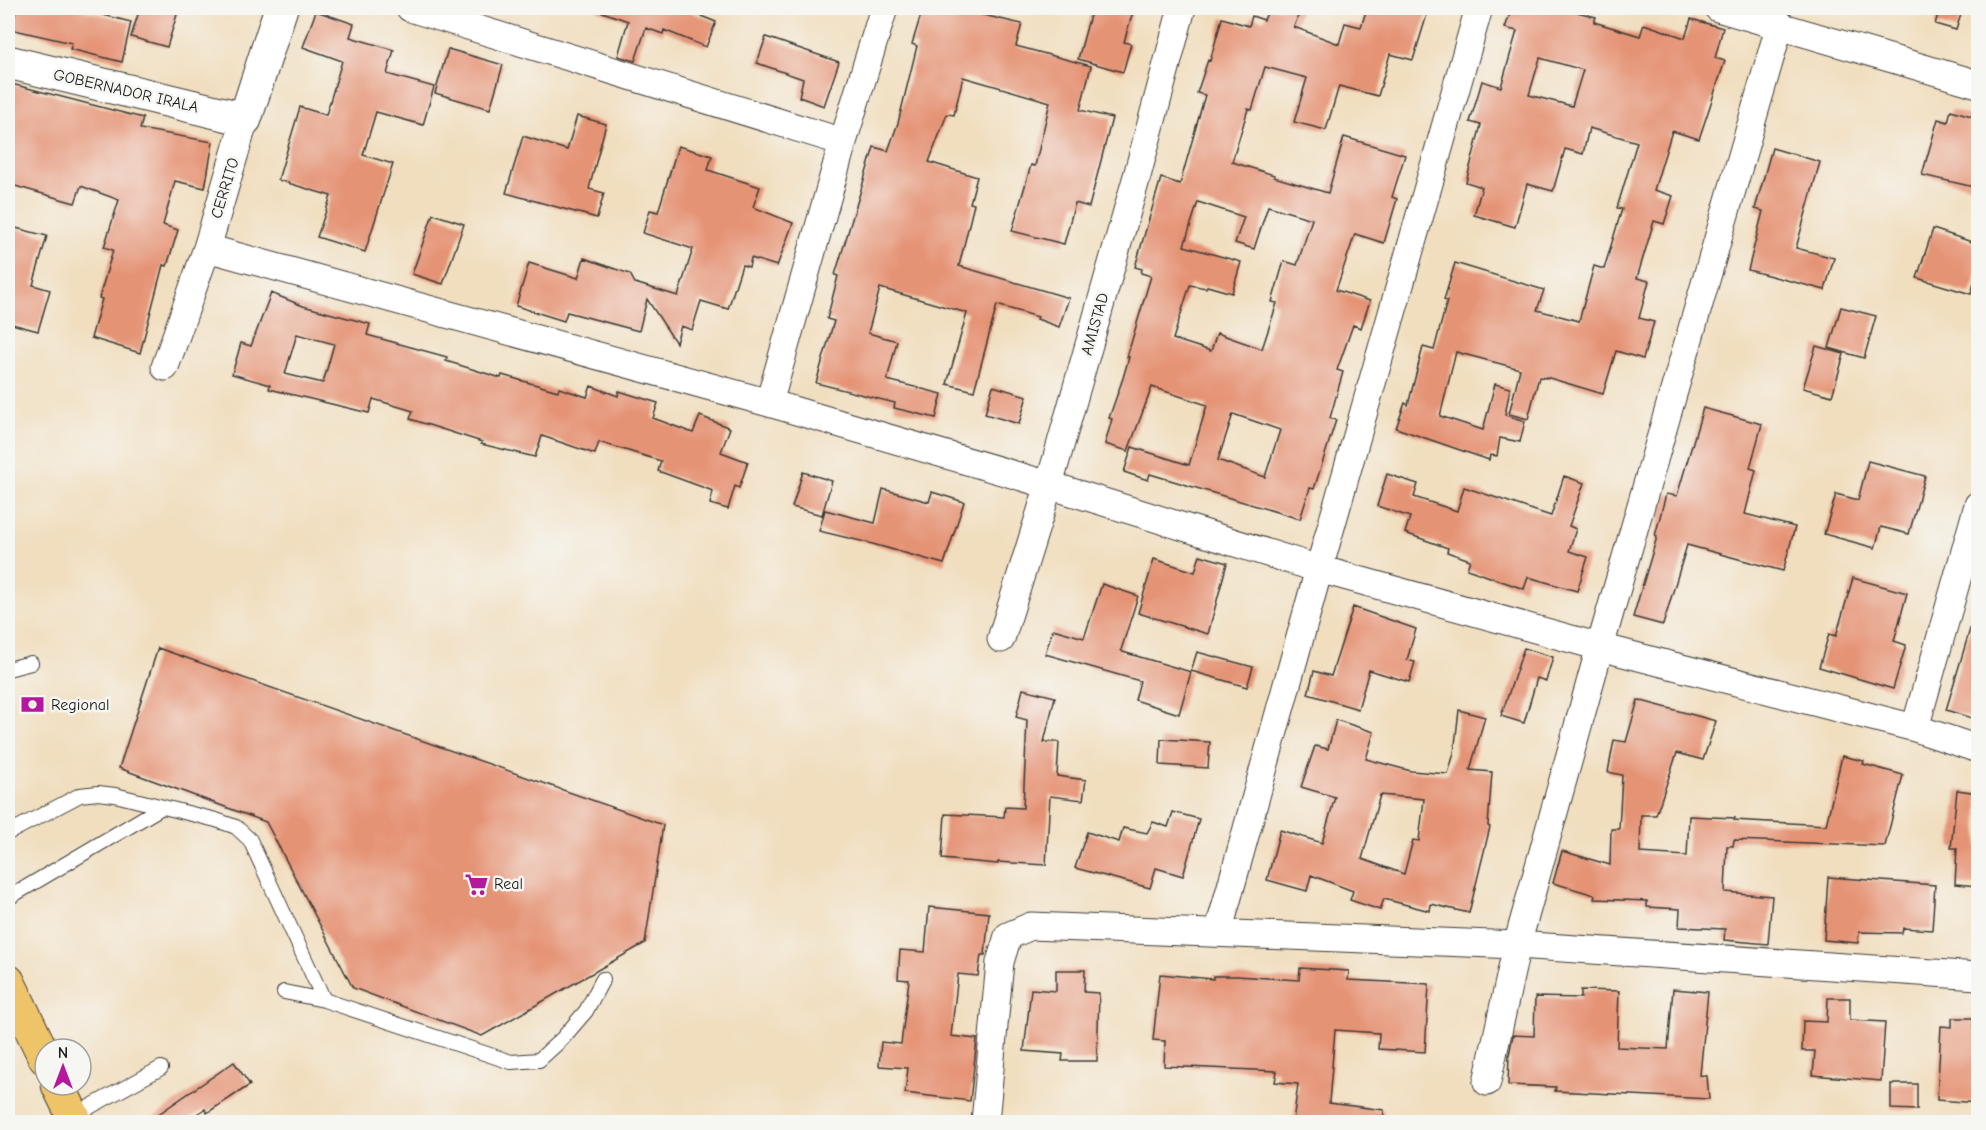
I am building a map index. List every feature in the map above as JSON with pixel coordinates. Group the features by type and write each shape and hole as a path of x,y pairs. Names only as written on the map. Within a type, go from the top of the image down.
{"main road":[{"path":"8,981 35,1037"},
{"path":"64,1097 75,1119"}],"street":[{"name":"CERRITO","path":"165,367 207,248 281,8"},
{"path":"410,8 843,142"},
{"path":"769,403 843,142 884,8"},
{"name":"AMISTAD","path":"1001,639 1049,485 1182,8"},
{"path":"1218,933 1479,8"},
{"path":"1718,8 1780,24 1978,84"},
{"path":"1487,1082 1517,945 1600,647 1780,24"},
{"name":"GOBERNADOR IRALA","path":"8,62 245,119"},
{"path":"207,248 769,403 1049,485 1319,569 1600,647 1915,728 1978,749"},
{"path":"1915,728 1978,506"},
{"path":"985,1122 1000,962 1008,936 1031,926 1517,945 1978,976"}],"lane":[{"path":"8,669 31,663"},
{"path":"8,832 80,795 98,793 115,795 236,827 250,840 324,1000"},
{"path":"8,898 162,807"},
{"path":"284,992 324,1000 511,1062 539,1060 562,1039 586,1011 603,979"},
{"path":"75,1119 161,1068"}],"building":[{"path":"17,8 76,8 131,22 122,62 70,49 72,43 10,29"},
{"path":"140,8 179,8 167,47 131,37"},
{"path":"598,8 681,8 716,22 706,47 664,30 663,34 646,28 635,61 618,56 628,21 597,10"},
{"path":"923,8 967,8 966,11 1022,24 1016,46 1091,66 1080,110 1112,118 1089,207 1075,203 1064,244 1012,231 1031,165 1035,166 1050,102 963,77 954,115 947,114 929,162 977,177 970,203 974,204 959,266 1069,298 1059,327 1037,319 1038,317 997,305 974,391 947,384 967,313 880,288 868,333 897,341 887,380 942,394 936,418 894,408 895,403 816,383 834,321 827,319 838,276 835,275 874,147 888,151 898,123 917,46 912,44"},
{"path":"1092,8 1134,8 1124,42 1131,44 1123,72 1078,59"},
{"path":"1269,8 1301,8 1294,27 1339,44 1345,23 1361,27 1367,8 1429,8 1413,60 1390,54 1378,96 1339,86 1326,130 1294,122 1307,78 1265,67 1252,110 1248,109 1232,162 1328,193 1344,137 1405,155 1392,197 1397,199 1384,243 1355,234 1336,290 1370,301 1361,328 1353,325 1337,370 1343,372 1330,418 1336,420 1314,489 1310,488 1300,519 1150,474 1148,480 1124,472 1132,447 1189,465 1207,405 1152,387 1128,451 1105,444 1112,419 1109,418 1123,378 1151,276 1141,273 1142,269 1135,267 1161,178 1180,184 1205,95 1197,93 1208,60 1210,61 1222,18 1249,26 1252,16 1264,20","holes":["1198,202 1244,217 1235,243 1254,249 1268,206 1312,219 1297,265 1284,261 1272,302 1277,303 1262,349 1217,333 1211,351 1173,339 1190,285 1206,288 1207,286 1232,293 1241,262 1184,246","1233,414 1280,430 1265,477 1218,460"]},
{"path":"1512,8 1562,8 1596,17 1594,22 1640,36 1644,24 1685,38 1691,19 1723,28 1715,58 1725,61 1699,139 1672,131 1654,190 1673,196 1664,224 1654,221 1637,278 1649,281 1639,318 1654,322 1643,359 1616,351 1603,394 1539,377 1528,419 1509,414 1520,369 1456,352 1440,416 1483,430 1495,384 1510,388 1505,415 1525,421 1520,442 1500,438 1497,456 1490,455 1489,460 1396,428 1405,403 1408,405 1423,347 1434,350 1447,301 1444,300 1455,263 1544,290 1537,310 1579,321 1594,266 1604,269 1622,209 1617,208 1637,142 1589,128 1583,154 1565,149 1553,191 1527,184 1515,227 1474,215 1482,187 1466,182 1481,125 1470,122 1482,81 1501,87 1517,31 1505,28","holes":["1540,58 1583,70 1572,106 1529,95"]},
{"path":"1940,8 1963,8 1956,30 1935,24"},
{"path":"316,11 354,24 350,37 394,50 387,74 434,87 423,125 376,112 363,155 393,164 365,252 317,237 331,196 278,180 300,107 326,115 342,61 303,47"},
{"path":"766,37 839,62 824,106 799,97 803,79 757,63"},
{"path":"448,49 503,65 490,109 435,93"},
{"path":"8,83 143,118 140,129 213,142 205,188 175,181 163,225 178,230 167,266 163,265 140,353 91,338 102,299 99,298 113,250 104,247 119,200 81,186 75,203 8,184"},
{"path":"1951,110 1978,118 1978,188 1922,175 1938,119 1948,122"},
{"path":"577,116 606,124 589,189 604,193 597,218 506,193 523,136 567,150"},
{"path":"678,146 712,156 708,170 760,187 753,207 793,223 777,266 751,258 749,267 742,265 728,309 701,301 692,330 681,326 676,343 647,299 639,331 567,312 564,321 516,306 529,263 578,278 584,258 630,274 635,283 678,296 693,249 643,233 650,210 658,212"},
{"path":"1772,148 1820,162 1796,248 1834,258 1825,290 1748,270 1763,211 1755,209"},
{"path":"433,214 464,224 443,284 412,274"},
{"path":"8,226 47,236 33,285 50,290 38,331 8,323"},
{"path":"1933,229 1978,244 1978,269 1971,294 1917,278"},
{"path":"271,293 303,306 370,324 367,335 447,357 446,361 501,378 502,375 587,397 591,386 618,396 619,391 658,403 653,418 693,433 700,416 730,428 721,452 748,462 739,488 735,486 728,509 710,504 713,491 658,471 661,461 599,442 595,454 542,436 535,457 481,444 482,442 410,419 413,411 373,399 369,413 269,389 270,385 232,374 241,343 251,346","holes":["297,334 334,344 323,383 285,374"]},
{"path":"1841,307 1876,316 1864,358 1829,348"},
{"path":"1816,346 1844,354 1832,396 1803,388"},
{"path":"993,386 1027,396 1019,424 985,414"},
{"path":"1703,408 1762,424 1750,468 1756,470 1745,514 1795,527 1783,571 1687,545 1663,625 1633,617 1657,537 1655,536 1666,494 1677,496"},
{"path":"1868,461 1925,476 1909,534 1881,527 1875,548 1824,534 1836,494 1858,500"},
{"path":"803,472 832,481 822,515 792,507"},
{"path":"1387,474 1418,484 1414,497 1457,511 1464,487 1551,516 1564,476 1584,483 1569,526 1576,529 1569,551 1588,557 1577,591 1528,577 1524,589 1467,569 1470,560 1447,552 1448,548 1405,533 1410,517 1377,506"},
{"path":"883,489 929,502 932,492 964,502 944,564 819,531 825,510 875,523"},
{"path":"1200,555 1227,563 1208,634 1138,613 1154,559 1195,572"},
{"path":"1853,578 1907,593 1894,641 1906,645 1893,689 1819,667 1829,634 1836,636"},
{"path":"1102,584 1138,596 1121,650 1123,652 1191,672 1179,714 1135,700 1140,681 1045,654 1053,629 1084,638"},
{"path":"1353,607 1416,629 1407,660 1415,662 1409,682 1369,670 1358,709 1308,694 1314,671 1331,676"},
{"path":"1973,619 1978,620 1978,720 1946,710"},
{"name":"Real","path":"158,648 663,825 645,943 482,1036 353,988 266,822 119,768"},
{"path":"1524,648 1553,657 1546,681 1537,678 1524,723 1501,716"},
{"path":"1197,652 1253,667 1247,687 1191,671"},
{"path":"1023,689 1055,697 1044,742 1059,742 1057,776 1086,780 1083,800 1050,796 1046,865 942,859 945,814 1004,817 1005,807 1023,808 1027,720 1016,717"},
{"path":"1638,700 1716,721 1703,760 1677,753 1656,815 1641,815 1640,853 1687,856 1689,816 1826,825 1842,756 1903,775 1885,846 1734,840 1733,846 1727,846 1725,892 1772,896 1768,944 1724,940 1725,929 1679,927 1680,909 1647,907 1647,901 1594,899 1595,895 1553,883 1562,851 1610,865 1611,829 1619,829 1622,775 1608,772 1614,740 1626,742"},
{"path":"1459,710 1485,717 1470,770 1492,772 1488,826 1490,827 1469,913 1431,904 1430,911 1384,899 1380,910 1350,900 1353,891 1311,875 1307,891 1267,880 1280,830 1322,843 1335,797 1301,787 1315,746 1328,749 1336,720 1374,732 1366,759 1411,771 1448,774 1454,753","holes":["1380,795 1424,799 1419,841 1413,840 1404,874 1362,859"]},
{"path":"1161,739 1210,742 1208,768 1160,765"},
{"path":"1957,790 1978,793 1978,886 1955,884 1957,848 1951,848"},
{"path":"1173,812 1199,819 1183,876 1156,868 1150,888 1075,868 1087,832 1119,842 1123,828 1147,833 1153,822 1168,827"},
{"path":"1828,877 1935,885 1932,930 1903,928 1902,933 1859,932 1858,943 1824,940"},
{"path":"929,907 989,913 985,955 981,955 978,976 958,974 951,1036 977,1039 970,1101 905,1093 908,1068 879,1066 881,1042 901,1044 909,980 898,979 900,950 925,952"},
{"path":"1300,968 1349,971 1348,980 1429,984 1425,1052 1378,1049 1379,1033 1335,1030 1329,1103 1384,1110 1383,1122 1293,1122 1298,1084 1275,1082 1277,1071 1164,1066 1165,1041 1153,1040 1160,974 1213,979 1213,976 1237,976 1299,980"},
{"path":"1056,970 1085,970 1084,992 1099,993 1097,1061 1062,1061 1063,1054 1024,1051 1031,989 1056,991"},
{"path":"1673,989 1708,992 1700,1075 1707,1076 1709,1099 1555,1091 1556,1087 1508,1085 1509,1055 1513,1035 1534,1036 1535,997 1581,998 1581,990 1619,991 1617,1047 1668,1049"},
{"path":"1828,998 1850,998 1850,1020 1885,1022 1881,1081 1813,1075 1815,1051 1802,1051 1803,1021 1827,1022"},
{"path":"1952,1018 1973,1018 1973,1027 1978,1027 1978,1103 1937,1100 1941,1026 1952,1027"},
{"path":"234,1062 250,1085 207,1113 205,1109 184,1122 147,1122"},
{"path":"1891,1084 1917,1084 1917,1110 1891,1109"}],"place":[{"name":"Regional","path":"33,705"},
{"name":"Real","path":"476,884"}]}
